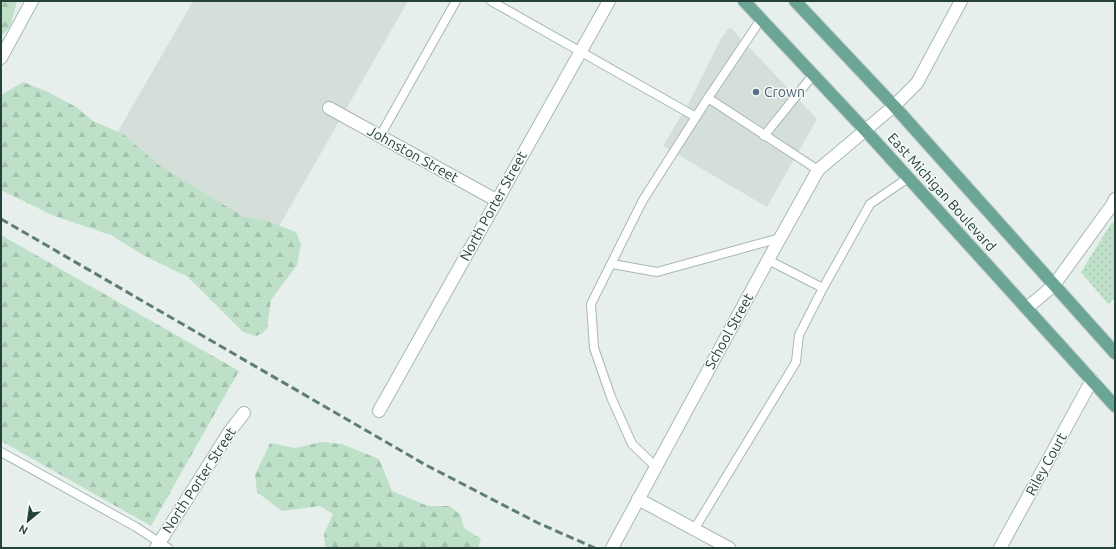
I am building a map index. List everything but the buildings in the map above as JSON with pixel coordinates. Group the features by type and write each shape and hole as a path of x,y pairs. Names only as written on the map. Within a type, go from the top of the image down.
{"main road":[{"name":"East Michigan Boulevard","path":"744,1 865,130 1115,406"},
{"name":"East Michigan Boulevard","path":"795,1 894,106 1115,353"}],"street":[{"path":"1,58 32,1"},
{"name":"North Porter Street","path":"379,411 608,1"},
{"name":"School Street","path":"612,548 655,466 818,170 894,106 917,82 961,1"},
{"name":"Johnston Street","path":"329,108 496,200"},
{"path":"1027,308 1054,285 1115,199"},
{"name":"Riley Court","path":"1000,548 1092,380"},
{"name":"North Porter Street","path":"162,546 230,431 244,413"},
{"path":"638,499 695,528 729,548"}],"lane":[{"path":"380,136 456,1"},
{"path":"491,1 696,117"},
{"path":"655,466 632,444 611,397 594,348 591,304 644,200 708,98 761,19"},
{"path":"764,136 813,75"},
{"path":"708,98 818,170"},
{"path":"695,528 796,362 799,335 823,288 870,204 908,178"},
{"path":"612,264 657,272 780,238"},
{"path":"768,260 823,288"},
{"path":"1,452 162,546"}],"shaded area":[{"path":"193,1 408,1 274,235 109,147"},
{"path":"730,27 817,119 767,207 663,146 691,99 721,38"}],"green space":[{"path":"1,1 17,1 10,27 1,36"},
{"path":"23,82 48,92 76,107 93,121 123,134 160,166 244,217 265,220 296,232 301,244 297,265 271,300 267,328 263,333 256,336 243,332 188,277 143,255 111,235 54,216 1,190 1,95"},
{"path":"1112,222 1115,224 1115,298 1108,304 1081,272"},
{"path":"1,235 239,371 151,526 1,441"},
{"path":"321,442 342,444 379,459 392,491 428,506 450,506 460,514 464,528 481,539 478,548 325,548 324,534 333,514 320,506 282,511 257,492 255,475 270,443 295,448"}],"railway":[{"path":"1,219 424,464 538,523 595,548"}],"place":[{"name":"Crown","path":"756,92"}]}
